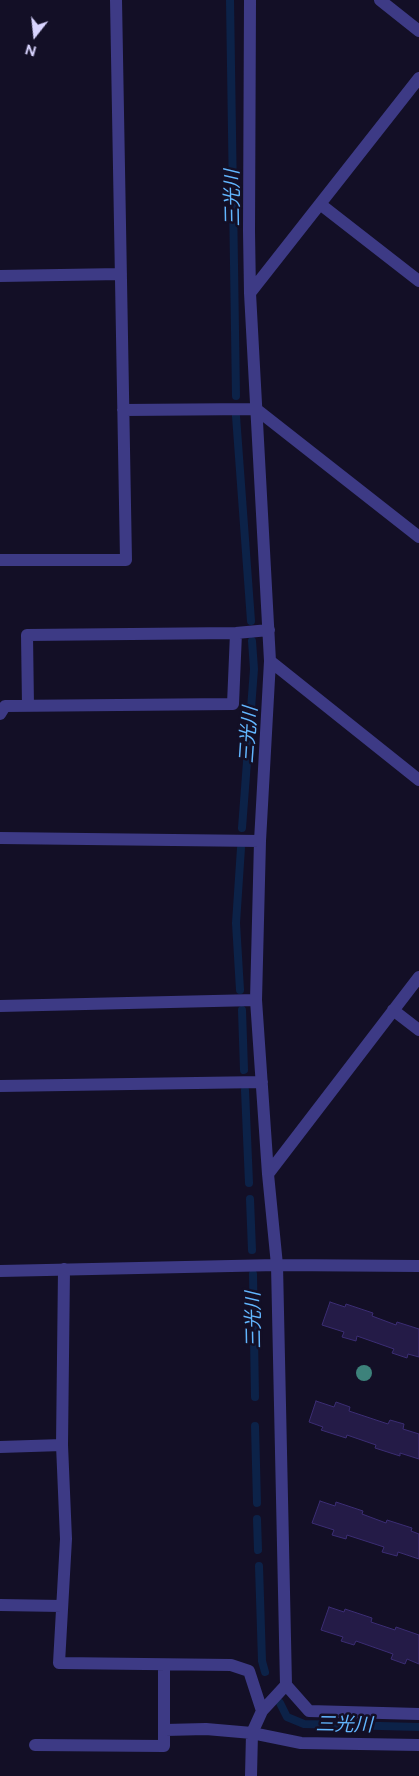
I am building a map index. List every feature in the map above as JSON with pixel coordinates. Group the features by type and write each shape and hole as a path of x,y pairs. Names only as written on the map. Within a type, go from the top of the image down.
{"street":[{"path":"0,560 126,560 116,0"},
{"path":"250,0 250,409 270,661 260,840 256,1000 268,1174 277,1265 286,1685 309,1711 419,1714"},
{"path":"380,0 419,31"},
{"path":"250,293 419,78"},
{"path":"320,204 419,281"},
{"path":"0,276 121,274"},
{"path":"123,410 250,409 419,537"},
{"path":"28,706 27,635 236,633 269,630"},
{"path":"0,714 5,706 233,704 236,633"},
{"path":"270,661 419,780"},
{"path":"0,838 260,840"},
{"path":"268,1174 419,977"},
{"path":"0,1006 256,1000"},
{"path":"393,1010 419,1030"},
{"path":"0,1086 262,1082"},
{"path":"0,1271 277,1265 419,1266"},
{"path":"64,1269 62,1445 66,1539 59,1663 232,1665 249,1671 262,1711"},
{"path":"0,1447 62,1445"},
{"path":"0,1605 62,1606"},
{"path":"35,1745 164,1746 164,1665"},
{"path":"251,1776 252,1733 262,1711 286,1685"},
{"path":"165,1730 206,1729 252,1733 300,1743 419,1744"}],"building":[{"path":"330,1302 345,1307 346,1304 373,1313 372,1316 396,1325 397,1322 419,1329 419,1357 408,1354 407,1358 392,1353 394,1349 357,1336 356,1341 342,1337 344,1332 322,1325"},
{"path":"316,1401 334,1407 336,1402 350,1407 349,1411 388,1424 390,1420 404,1424 403,1429 419,1434 419,1459 400,1453 400,1456 375,1448 376,1445 347,1435 346,1438 321,1430 323,1427 309,1422"},
{"path":"320,1501 335,1506 336,1502 363,1511 362,1514 386,1523 387,1520 412,1528 411,1531 419,1534 419,1559 398,1552 397,1556 382,1552 384,1547 347,1535 346,1539 332,1535 334,1530 312,1523"},
{"path":"329,1607 344,1612 345,1609 372,1618 371,1622 395,1630 396,1627 419,1635 419,1664 407,1659 405,1664 391,1659 393,1654 356,1641 354,1645 341,1641 343,1637 321,1630"}],"waterway":[{"name":"三光川","path":"230,0 236,396"},
{"name":"三光川","path":"236,416 251,621"},
{"name":"三光川","path":"242,828 254,669 252,641"},
{"name":"三光川","path":"240,990 236,923 241,848"},
{"name":"三光川","path":"242,1010 244,1070"},
{"name":"三光川","path":"245,1090 249,1183"},
{"name":"三光川","path":"250,1199 252,1250"},
{"name":"三光川","path":"253,1274 255,1397"},
{"name":"三光川","path":"255,1426 257,1503"},
{"name":"三光川","path":"257,1519 258,1550"},
{"name":"三光川","path":"259,1566 262,1661 265,1672"},
{"name":"三光川","path":"280,1703 287,1717 304,1724 419,1727"}]}
